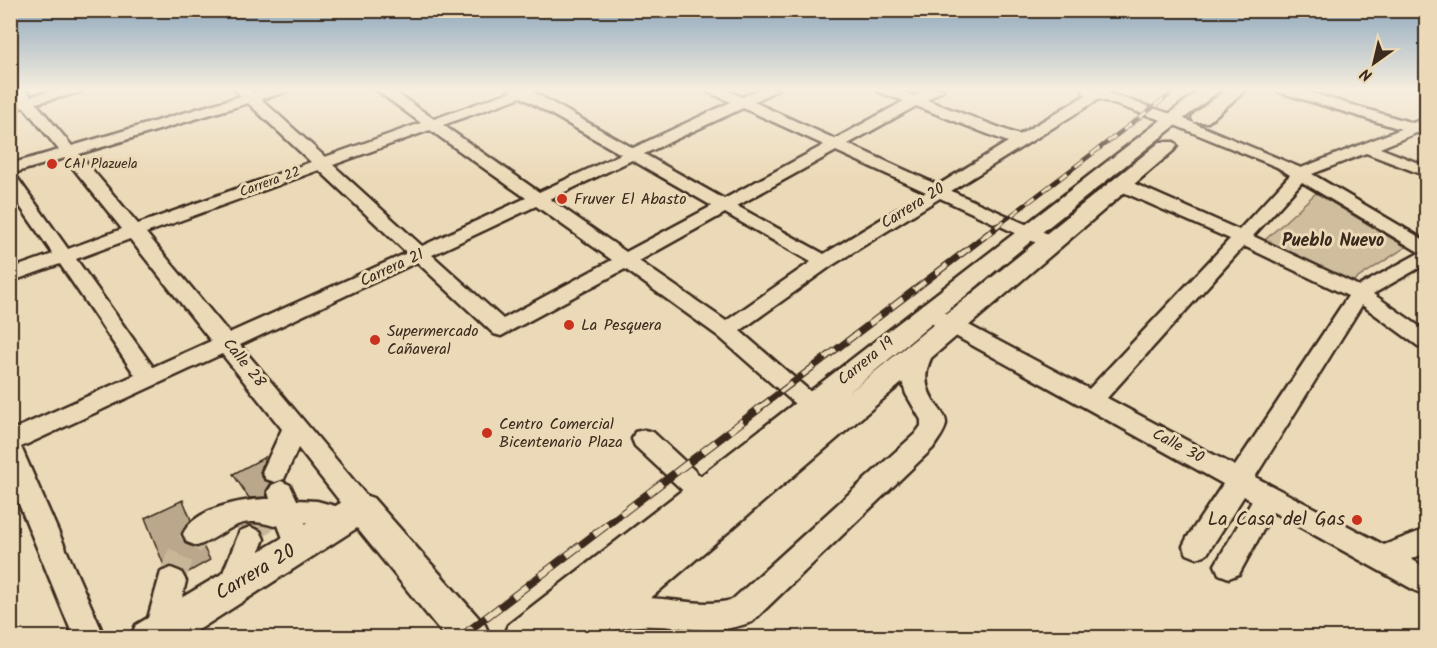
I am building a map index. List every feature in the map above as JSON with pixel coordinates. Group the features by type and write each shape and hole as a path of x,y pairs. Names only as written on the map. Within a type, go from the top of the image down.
{"main road":[{"name":"Carrera 19","path":"1039,237 1120,184 1185,119"},
{"name":"Carrera 19","path":"522,638 811,405 939,318 1187,119"},
{"name":"Carrera 19","path":"580,633 929,342 939,318"},
{"name":"Carrera 20","path":"154,635 352,513"},
{"name":"Calle 28","path":"352,513 471,638"}],"street":[{"name":"Calle 28","path":"37,119 135,231 295,426 352,513"},
{"path":"10,169 166,119"},
{"path":"274,119 501,329 881,119"},
{"path":"426,119 726,331 811,405"},
{"name":"Carrera 22","path":"10,276 446,119"},
{"path":"573,119 824,262"},
{"name":"Carrera 21","path":"10,442 228,344 706,119"},
{"path":"780,119 1039,237"},
{"path":"963,119 1020,141"},
{"name":"Carrera 20","path":"726,331 824,262 1052,119"},
{"path":"1174,119 1301,173 1426,248"},
{"path":"1395,119 1423,127"},
{"path":"1092,400 1301,173 1423,127"},
{"path":"1367,148 1426,171"},
{"path":"10,179 150,379"},
{"path":"1120,184 1240,237 1359,294 1426,341"},
{"path":"1197,546 1359,294 1426,257"},
{"name":"Calle 30","path":"939,318 1426,582"},
{"path":"580,633 615,615 637,612 655,611 724,618 741,612 924,441 934,425 932,417 916,391 912,378 914,367 929,342"},
{"path":"232,587 272,506 295,426"},
{"path":"644,439 702,493"},
{"path":"10,450 90,638"},
{"path":"1229,565 1269,496"},
{"path":"272,506 299,546"},
{"path":"197,534 224,517 272,506 317,512 352,513"},
{"path":"1383,558 1426,541"},
{"path":"154,635 171,581"}],"shaded area":[{"path":"1316,193 1406,247 1352,282 1265,240"}],"building":[{"path":"265,457 260,473 264,480 271,483 266,491 267,497 249,498 233,474"},
{"path":"183,500 191,520 181,535 186,544 196,548 203,546 210,560 185,574 182,570 172,566 165,568 145,518"}],"tunnel":[{"path":"250,539 251,531 264,519"},
{"path":"171,581 180,557 197,534"}],"railway":[{"path":"996,227 1137,119"},
{"path":"758,409 998,226"},
{"path":"459,638 760,408"}],"place":[{"name":"CAI Plazuela","path":"52,164"},
{"name":"Fruver El Abasto","path":"562,199"},
{"name":"La Pesquera","path":"569,325"},
{"name":"Supermercado Cañaveral","path":"375,340"},
{"name":"Centro Comercial Bicentenario Plaza","path":"487,433"},
{"name":"La Casa del Gas","path":"1357,520"}],"district":[{"name":"Pueblo Nuevo","path":"1333,241"}]}
